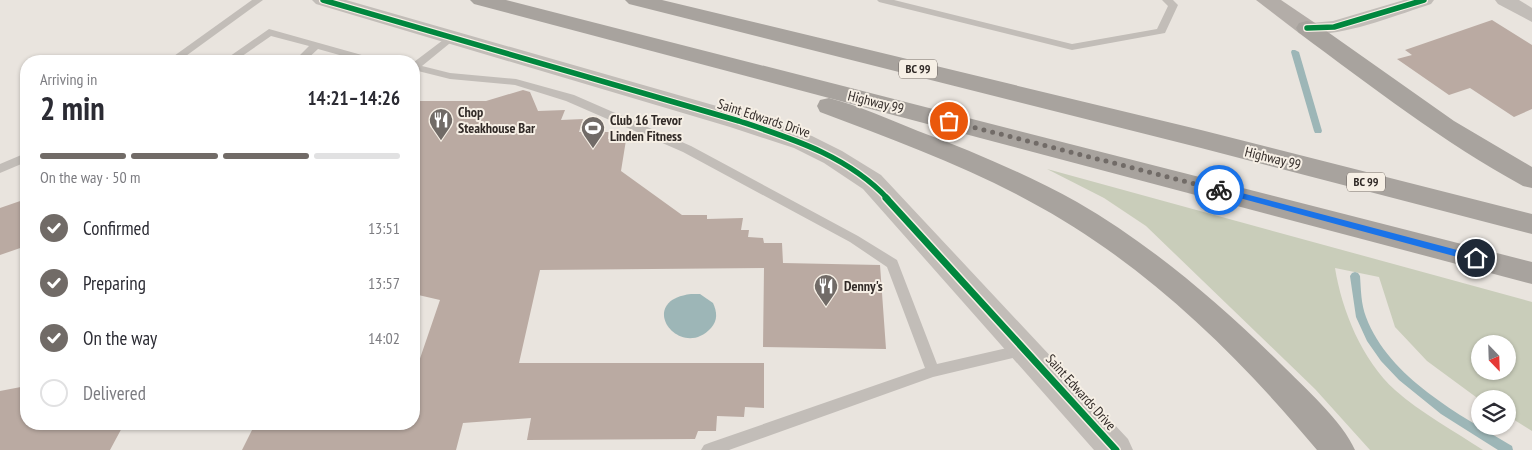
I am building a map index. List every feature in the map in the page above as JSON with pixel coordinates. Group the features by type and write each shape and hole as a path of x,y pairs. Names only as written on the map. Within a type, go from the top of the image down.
{"highway":[{"name":"Highway 99","path":"481,0 1532,273"},
{"name":"Highway 99","path":"636,0 1201,139 1532,224"},
{"path":"1307,28 1431,118 1470,144 1532,179"},
{"path":"704,58 936,146 1012,180 1076,214 1161,274 1211,317 1268,372 1338,450"}],"main road":[{"path":"1267,0 1307,28"}],"street":[{"name":"Saint Edwards Drive","path":"322,0 739,121 803,142 833,157 872,182 1027,350 1116,450"},
{"path":"1307,28 1334,27 1424,0"},
{"path":"1505,0 1532,16"}],"lane":[{"path":"180,55 258,0"},
{"path":"882,0 1072,46 1161,31 1173,5 1167,0"},
{"path":"923,0 935,13"},
{"path":"236,55 269,32 351,55"},
{"path":"420,62 451,37"},
{"path":"305,55 316,45"},
{"path":"420,68 450,76 516,82 570,98 687,149 854,239 892,264 933,371"},
{"path":"0,168 20,160"},
{"path":"709,450 933,371 1027,350"}],"green space":[{"path":"1047,169 1532,302 1532,431 1516,421 1516,390 1471,390 1471,393 1427,361 1395,327 1379,277 1335,268 1348,318 1363,350 1383,378 1395,390 1438,422 1483,450 1370,450 1315,389 1146,226 1104,198"}],"water":[{"path":"691,294 700,294 713,303 716,316 711,328 699,337 687,338 676,334 668,326 664,317 666,307 674,299"}],"building":[{"path":"1492,20 1532,45 1532,109 1514,117 1470,88 1449,95 1397,59 1412,55 1405,50"},
{"path":"523,90 530,92 538,111 565,110 561,120 583,119 579,132 609,132 608,139 626,140 621,171 682,215 707,215 707,219 743,218 741,230 749,230 748,237 763,238 764,243 782,243 783,263 880,265 886,349 763,347 764,268 540,270 519,363 764,363 764,408 745,407 744,417 717,416 716,431 698,431 695,439 527,440 531,418 463,423 456,450 242,450 252,430 420,430 420,358 440,300 420,295 420,101 486,101"},
{"path":"20,201 20,248 0,255 0,208"},
{"path":"20,387 20,430 121,430 110,450 0,450 0,391"}],"waterway":[{"path":"1295,52 1318,131"},
{"path":"1355,276 1361,317 1370,338 1385,358 1423,394 1467,425 1508,450"}],"cycle path":[{"path":"323,0 739,121 803,142 833,157 872,182 1116,450"},
{"path":"1307,28 1334,27 1424,0"}],"way so far":[{"path":"949,121 1219,190"}],"place":[{"name":"Chop Steakhouse Bar","path":"441,141"},
{"name":"Club 16 Trevor Linden Fitness","path":"593,149"},
{"name":"Denny's","path":"826,307"}],"route":[{"path":"1219,190 1476,258"}]}
